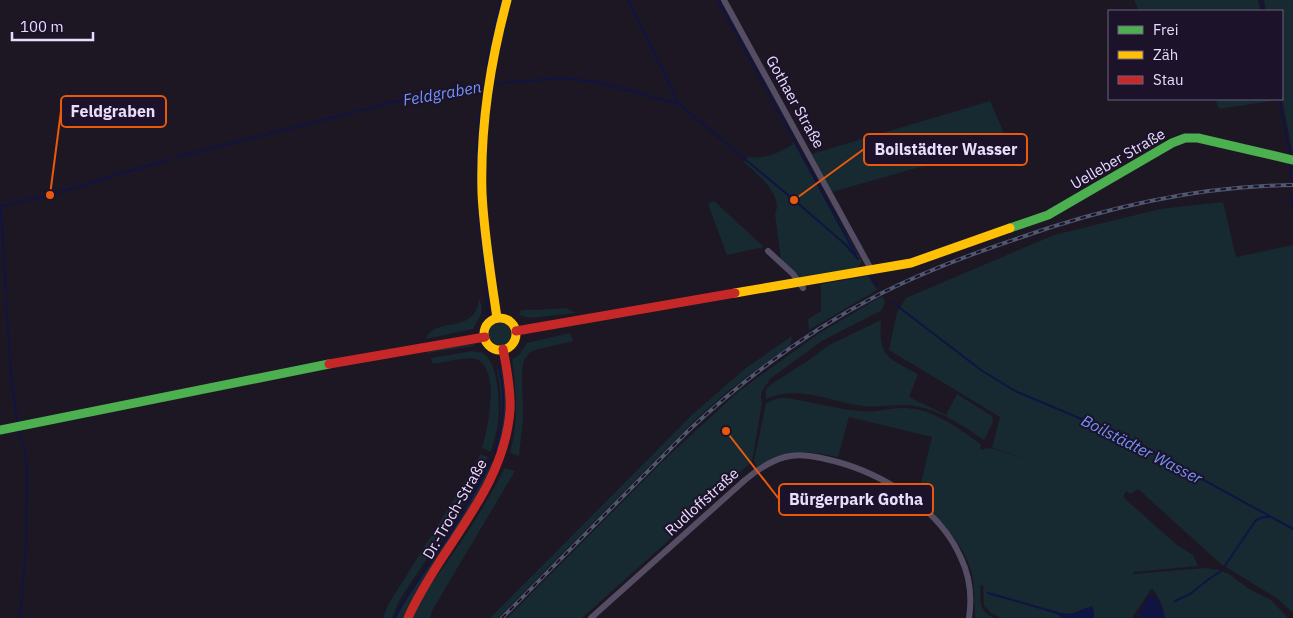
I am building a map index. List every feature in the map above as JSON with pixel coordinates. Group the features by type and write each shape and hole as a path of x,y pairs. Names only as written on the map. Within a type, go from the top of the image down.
{"street":[{"path":"498,318 489,266 483,198 483,144 490,75 508,0"},
{"name":"Gothaer Straße","path":"724,0 872,271"},
{"name":"Uelleber Straße","path":"516,331 801,286 911,263 1048,215 1172,143 1186,138 1207,139 1290,159"},
{"path":"768,251 793,274 801,286"},
{"path":"498,318 510,320 516,331 513,343 503,350 491,347 485,337 487,325 498,318"},
{"path":"0,430 297,370 485,337"},
{"name":"Dr.-Troch-Straße","path":"408,618 485,489 504,447 510,408 508,378 503,350"},
{"name":"Rudloffstraße","path":"591,618 757,470 791,456 804,456 825,458 860,468 895,487 928,513 953,543 962,559 970,588 969,618"}],"shaded area":[{"path":"1134,0 1258,0 1260,10 1139,10"},
{"path":"1264,0 1293,0 1293,155 1282,100 1283,10 1266,10"},
{"path":"1215,100 1272,100 1272,101 1219,109"},
{"path":"990,101 1008,142 832,192 812,154"},
{"path":"793,141 862,261 858,268 799,278 781,260 775,214 777,207 776,199 767,185 744,162 749,157 761,157 777,153 792,145"},
{"path":"714,201 764,247 727,255 708,204"},
{"path":"1223,202 1236,257 1293,245 1293,613 1278,599 1221,564 1138,489 1131,494 1126,491 1123,497 1177,545 1193,555 1198,566 1133,572 1134,574 1205,568 1219,570 1229,574 1249,589 1271,600 1288,618 1165,618 1157,595 1152,588 1133,618 1094,618 1094,611 1086,608 1071,614 1057,613 1062,618 1001,618 991,613 984,605 983,585 980,586 981,605 985,612 994,618 976,618 973,581 967,559 949,531 917,499 932,437 849,417 838,457 805,452 787,454 757,467 754,461 766,403 779,398 860,411 900,408 916,409 936,416 955,426 981,444 980,448 983,450 985,448 993,449 1039,462 992,448 1000,417 889,350 897,312 906,298 1054,235 1160,209"},
{"path":"868,276 877,290 809,330 808,319 821,311 821,284"},
{"path":"882,296 885,301 882,310 822,341 771,378 762,391 762,402 752,462 715,493 668,541 582,618 507,618 664,460 739,391 818,334"},
{"path":"479,298 482,311 473,329 426,339 431,332 438,328 464,321 471,317 476,310"},
{"path":"566,308 576,313 529,318 519,315 521,310"},
{"path":"881,320 881,342 884,350 893,360 918,374 909,397 946,415 957,394 992,416 993,422 984,440 948,417 916,406 863,406 814,395 790,393 766,399 766,390 770,385 829,345"},
{"path":"496,323 504,323 511,330 511,338 504,345 496,345 489,338 489,330"},
{"path":"570,333 573,341 535,350 529,353 524,360 522,370 523,419 519,456 510,453 516,418 512,359 518,356 527,343"},
{"path":"792,336 790,345 728,391 694,421 498,618 490,618 694,413 746,368"},
{"path":"474,344 474,346 427,353 427,350"},
{"path":"473,351 481,352 487,357 492,364 497,384 498,422 491,452 482,448 491,400 488,374 484,365 472,358 432,363 431,358"},
{"path":"501,368 505,389 505,419 499,450 495,450 500,429 501,409 497,369"},
{"path":"480,454 488,457 462,505 399,601 392,618 383,618 388,605 469,475"},
{"path":"492,462 490,473 482,489 419,589 403,618 396,618 458,521"},
{"path":"505,468 515,471 433,609 430,618 412,618 426,591 469,529"},
{"path":"1150,595 1159,601 1164,618 1138,617"},
{"path":"1092,606 1094,618 1062,618 1056,613 1071,614"}],"waterway":[{"path":"486,65 501,0"},
{"name":"Boilstädter Wasser","path":"628,0 679,104 846,245 858,259"},
{"path":"718,0 856,255"},
{"path":"1261,0 1263,10"},
{"name":"Feldgraben","path":"493,84 560,78 597,82 679,104"},
{"name":"Feldgraben","path":"177,157 437,91 485,85"},
{"path":"1279,100 1290,155"},
{"path":"477,190 480,110"},
{"name":"Feldgraben","path":"0,206 50,195 170,159"},
{"path":"1290,162 1291,180"},
{"path":"1291,197 1293,208"},
{"path":"478,205 488,310 487,317 480,328"},
{"path":"1,206 6,293"},
{"name":"Boilstädter Wasser","path":"870,275 878,285"},
{"path":"6,300 11,375 17,421"},
{"name":"Boilstädter Wasser","path":"892,302 981,370 1015,391 1091,423 1111,429 1293,529"},
{"path":"482,346 493,354"},
{"path":"495,452 503,410 503,389 499,367"},
{"path":"18,431 25,449 27,473 26,545 20,618"},
{"path":"395,618 399,609 460,517 491,460"},
{"path":"1224,567 1256,520 1269,517"},
{"path":"1175,601 1190,594 1221,571"},
{"path":"988,593 1058,613"}],"railway":[{"path":"502,618 710,411 778,356 852,309 878,295 947,264 1001,244 1086,217 1154,200 1188,194 1223,189 1293,185"}],"traffic: fast":[{"path":"1010,228 1048,215 1172,143 1185,138 1198,138 1293,160"},
{"path":"0,430 329,364"}],"traffic: slow":[{"path":"497,318 484,224 482,168 487,95 507,0"},
{"path":"735,293 911,263 1010,228"},
{"path":"500,318 506,319 511,323 515,328 516,334 515,340 511,345 506,349 500,350 494,349 489,345 485,340 484,334 485,328 489,323 494,319 500,318"}],"traffic: jam":[{"path":"516,331 735,293"},
{"path":"329,364 485,337"},
{"path":"408,618 424,587 476,506 495,470 502,451 510,410 508,379 503,349"}],"place":[{"name":"Feldgraben","path":"50,195"},
{"name":"Boilstädter Wasser","path":"794,200"},
{"name":"Bürgerpark Gotha","path":"726,431"}]}
